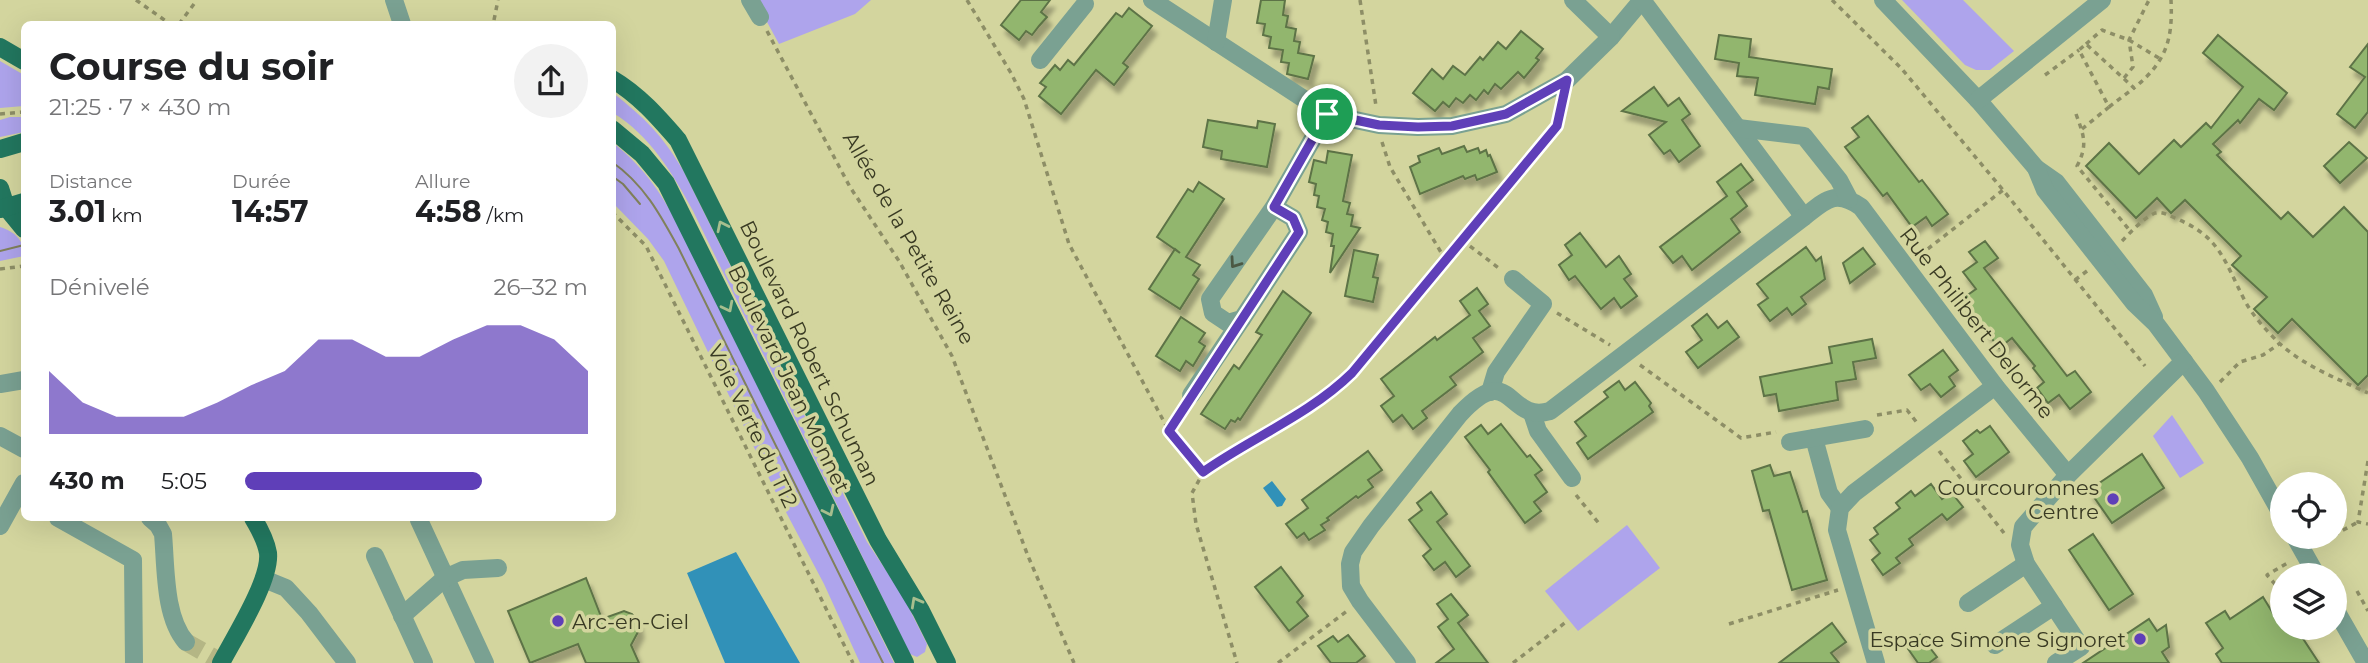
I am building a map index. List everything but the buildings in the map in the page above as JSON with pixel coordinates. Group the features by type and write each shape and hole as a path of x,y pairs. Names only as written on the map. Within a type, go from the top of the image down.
{"main road":[{"path":"0,47 21,59"},
{"name":"Boulevard Robert Schuman","path":"616,81 653,111 678,140 878,540 921,611 947,663"},
{"name":"Boulevard Jean Monnet","path":"616,132 642,154 666,183 905,663"},
{"path":"0,149 21,143"},
{"path":"0,188 3,208 21,226"},
{"path":"3,208 21,203"},
{"path":"221,663 264,579 268,554 254,521"}],"street":[{"path":"394,0 401,21"},
{"path":"750,0 760,17"},
{"path":"1152,0 1327,114 1379,125 1418,127 1452,126 1506,114 1567,80 1611,37 1642,0 1804,217"},
{"path":"1216,42 1223,0"},
{"path":"1573,0 1611,37"},
{"path":"1883,0 1978,100 2036,168 2056,183 2114,256 2144,295 2156,324 2206,391 2270,493"},
{"path":"1978,100 2039,67 2102,0"},
{"path":"1040,60 1085,1"},
{"path":"1242,319 1228,323 1213,313 1210,299 1274,207 1327,114"},
{"name":"Rue Philibert Delorme","path":"1738,128 1804,136 1839,180 1849,199 1861,207 1995,386 2068,475"},
{"path":"1407,663 1351,586 1349,575 1353,552 1474,399 1490,392 1507,394 1525,411 1537,415 1550,411 1828,199 1849,199"},
{"path":"1191,395 1299,232 1293,218 1274,207"},
{"path":"1490,392 1496,372 1543,304 1513,279"},
{"path":"2056,663 2081,647 2026,564 2020,545 2023,527 2068,475 2184,361"},
{"path":"0,384 21,380"},
{"path":"1876,663 1837,530 1840,508 1854,493 1995,386"},
{"path":"1532,413 1538,431 1572,478"},
{"path":"1785,436 1814,438 1867,423"},
{"path":"0,436 21,447"},
{"path":"1814,438 1829,493 1840,508"},
{"path":"0,526 21,494"},
{"path":"63,521 133,560 134,663"},
{"path":"153,521 163,534 170,607 176,627 186,642"},
{"path":"419,521 485,663"},
{"path":"374,556 425,663"},
{"path":"1968,603 2026,564"},
{"path":"402,616 445,578 463,570 498,568"},
{"path":"264,579 286,589 309,613 346,663"},
{"path":"1995,645 2054,606"},
{"path":"2347,630 2366,663"}],"path":[{"path":"136,0 166,21"},
{"path":"181,21 197,0"},
{"path":"494,20 498,0"},
{"path":"967,0 1024,99 1069,244 1169,431 1203,472"},
{"path":"1832,0 1901,68 2145,366"},
{"path":"2124,78 2133,67 2129,40 2149,0"},
{"path":"2082,130 2150,75 2162,60 2169,42 2172,22 2171,0"},
{"name":"Allée de la Petite Reine","path":"760,17 850,187 899,261 952,356 1028,556 1074,663"},
{"path":"2039,67 2079,50 2102,30 2129,40 2162,60"},
{"path":"2086,44 2134,88"},
{"path":"2079,50 2109,107"},
{"path":"1237,663 1196,524 1192,493 1203,472 1332,392 1352,373 1557,126 1567,80"},
{"path":"0,114 21,112"},
{"path":"2076,114 2085,142 2083,155 2077,166 2131,232"},
{"path":"1905,267 2003,190"},
{"path":"2114,249 2153,214 2161,212 2185,222 2206,234 2221,251 2246,303 2280,344 2300,359 2368,393"},
{"name":"Voie Verte du T12","path":"616,216 646,246 853,663"},
{"path":"1462,240 1513,279"},
{"path":"0,269 21,266"},
{"path":"1543,304 1625,354 1741,438 1785,436"},
{"path":"2215,385 2227,377 2240,362 2263,355 2280,344"},
{"path":"1169,431 1191,395"},
{"path":"1867,423 1907,410 1924,432"},
{"path":"1934,444 2010,540 2020,545"},
{"path":"2358,523 2368,461"},
{"path":"1572,478 1569,486 1601,526"},
{"path":"2347,529 2358,523 2368,524"},
{"path":"1729,624 1853,586"},
{"path":"2357,591 2368,611"},
{"path":"1278,663 1360,601"},
{"path":"1513,663 1566,622"}],"shaded area":[{"path":"755,0 871,0 855,14 779,44"},
{"path":"1902,0 1963,0 2014,51 1990,70 1976,70 1965,65"},
{"path":"0,61 21,73 21,106 0,108"},
{"path":"616,96 652,128 683,170 867,542 902,594 927,644 925,652 917,657 910,654 693,211 659,156 616,115"},
{"path":"21,117 21,133 0,137 0,120"},
{"path":"616,145 635,162 652,183 682,232 894,663 860,663 824,584 778,497 664,261 648,239 616,206"},
{"path":"0,227 18,237 21,242 21,257 0,261"},
{"path":"2172,415 2204,463 2180,478 2153,436"},
{"path":"1627,525 1660,568 1578,631 1545,591"}],"water":[{"path":"1272,481 1286,499 1282,506 1277,507 1263,488"},
{"path":"736,552 800,663 725,663 687,573"}],"tunnel":[{"path":"186,642 223,663"}],"tram line":[{"path":"616,165 643,190 679,249 883,663"},
{"path":"616,179 640,204"},
{"path":"0,251 21,246"}],"place":[{"name":"Courcouronnes Centre","path":"2113,499"},
{"name":"Arc-en-Ciel","path":"558,621"},
{"name":"Espace Simone Signoret","path":"2140,639"}],"route":[{"path":"1567,80 1557,126 1352,373 1332,392 1203,472 1169,431 1299,232 1293,218 1274,207 1327,114 1379,125 1452,126 1506,114 1567,80"}]}
